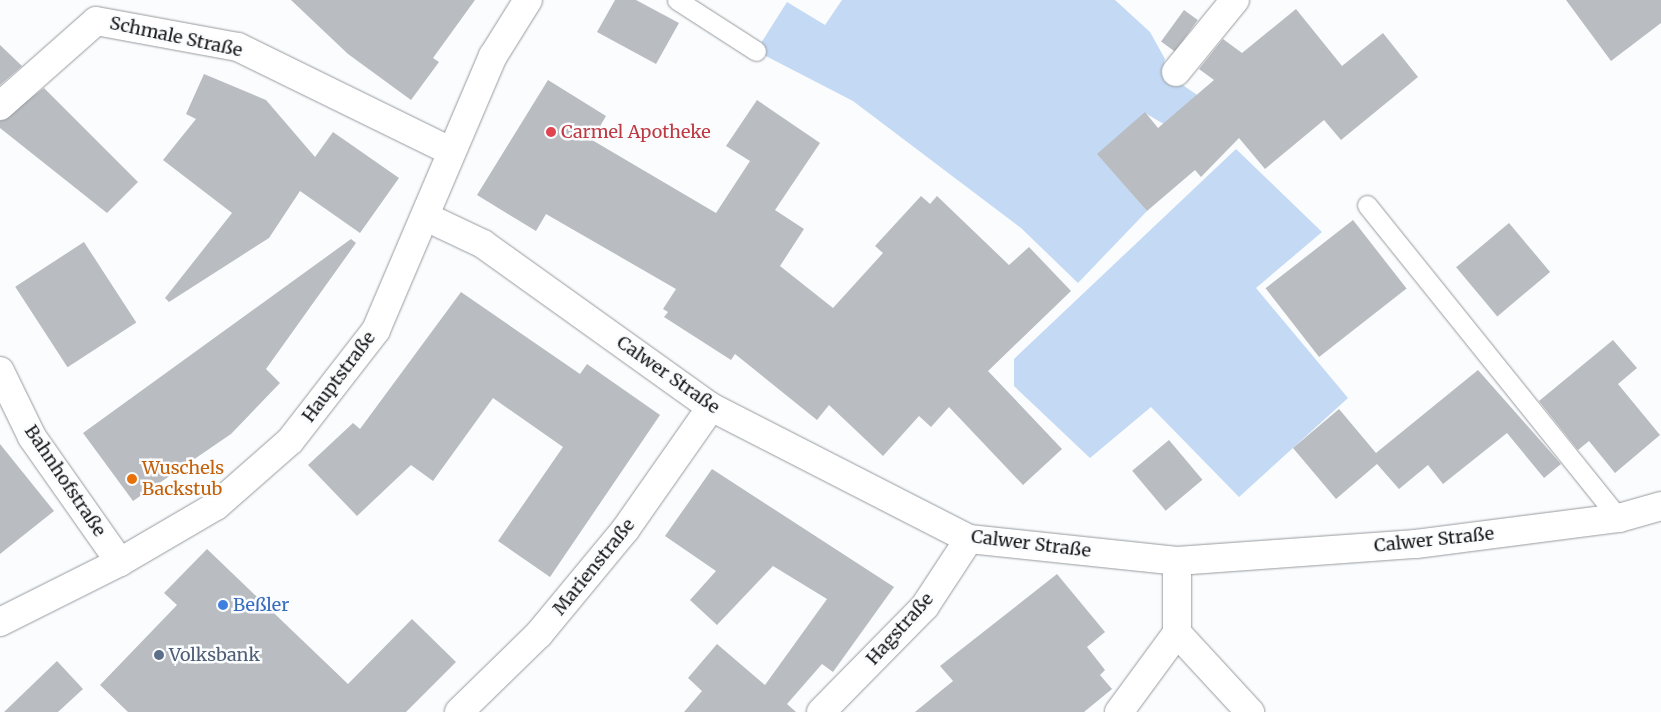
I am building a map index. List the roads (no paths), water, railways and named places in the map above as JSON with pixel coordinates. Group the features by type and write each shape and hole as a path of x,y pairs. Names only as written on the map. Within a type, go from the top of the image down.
{"street":[{"name":"Hauptstraße","path":"0,622 120,562 216,506 290,441 376,330 426,216 450,151 493,56 528,0"},
{"path":"1176,72 1235,0"},
{"name":"Schmale Straße","path":"0,106 97,10 238,47 450,151"},
{"name":"Calwer Straße","path":"426,216 483,244 711,407 969,539 1177,561 1416,544 1619,518 1661,506"},
{"name":"Bahnhofstraße","path":"0,371 32,437 120,562"},
{"name":"Marienstraße","path":"459,712 539,634 619,538 711,407"},
{"name":"Hagstraße","path":"821,712 925,606 969,539"},
{"path":"1119,712 1177,633 1177,561"},
{"path":"1177,633 1250,712"}],"lane":[{"path":"677,0 756,52"},
{"path":"1367,205 1619,518"}],"place":[{"name":"Carmel Apotheke","path":"551,132"},
{"name":"Wuschels Backstub","path":"132,479"},
{"name":"Beßler","path":"223,605"},
{"name":"Volksbank","path":"159,655"}]}
